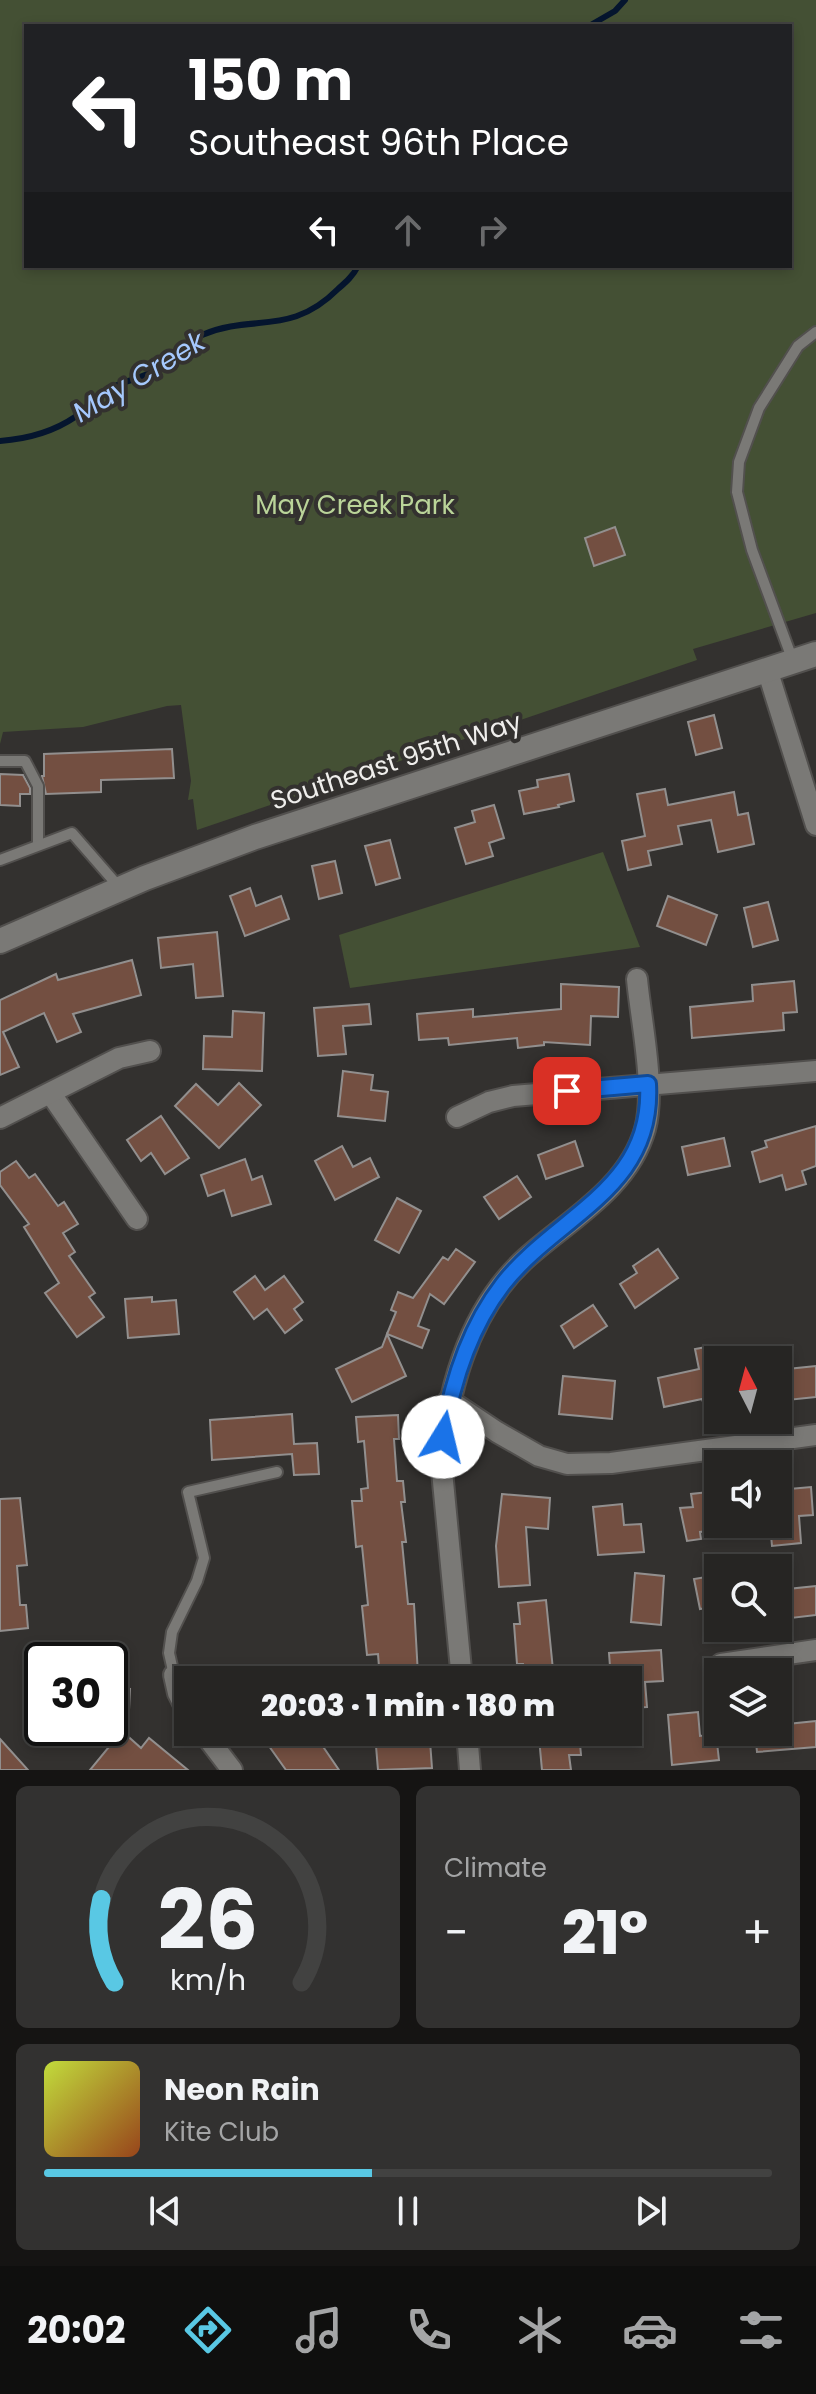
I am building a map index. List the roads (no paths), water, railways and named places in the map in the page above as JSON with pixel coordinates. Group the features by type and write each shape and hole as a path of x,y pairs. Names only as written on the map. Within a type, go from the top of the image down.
{"street":[{"name":"Southeast 95th Way","path":"0,941 121,889 255,837 804,658"},
{"path":"767,669 816,825"},
{"path":"461,1666 442,1471 449,1400 473,1333 503,1284 523,1262 614,1183 644,1132 650,1108 637,979"},
{"path":"0,1118 119,1058 150,1051"},
{"path":"457,1117 489,1102 513,1096 816,1071"},
{"path":"51,1094 137,1219"},
{"path":"449,1400 539,1456 567,1464 611,1463 816,1435"},
{"path":"762,1658 816,1650"},
{"path":"214,1746 232,1770"},
{"path":"468,1746 470,1770"}],"lane":[{"path":"804,658 752,550 737,492 739,462 759,408 798,346 816,332"},
{"path":"0,761 25,761 38,786 38,845"},
{"path":"0,860 72,833 121,889"},
{"path":"174,1675 169,1653 172,1632 197,1581 204,1558 188,1492 277,1472"}],"waterway":[{"name":"May Creek","path":"592,24 615,11 625,0"},
{"name":"May Creek","path":"0,441 20,439 58,427 108,390 154,371 202,335 238,325 288,319 304,313 321,304 357,268"}],"park label":[{"name":"May Creek Park","path":"355,505"}]}
